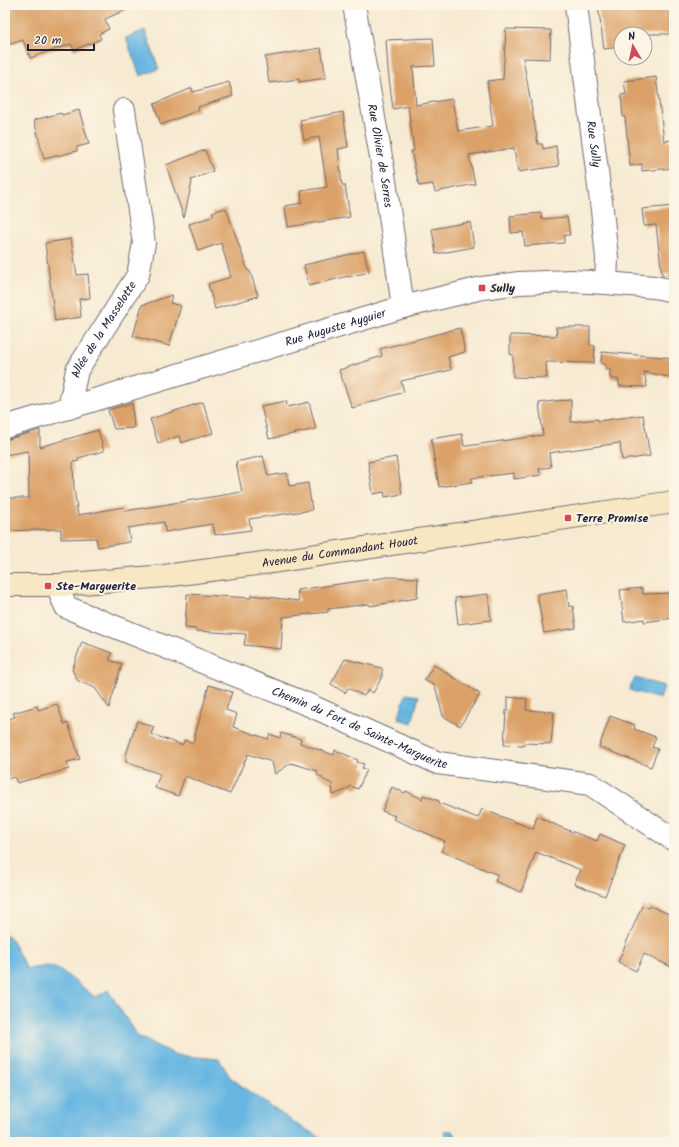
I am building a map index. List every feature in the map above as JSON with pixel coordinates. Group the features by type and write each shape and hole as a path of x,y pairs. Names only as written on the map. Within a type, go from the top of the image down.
{"main road":[{"name":"Avenue du Commandant Houot","path":"5,585 59,585 164,576 674,502"}],"street":[{"name":"Rue Olivier de Serres","path":"354,5 384,174 403,307"},
{"name":"Rue Sully","path":"576,5 602,210 607,258 606,283"},
{"name":"Allée de la Masselotte","path":"69,408 77,370 138,275 144,243 124,110"},
{"name":"Rue Auguste Ayguier","path":"5,427 403,307 482,288 519,283 572,281 654,287 674,291"},
{"name":"Chemin du Fort de Sainte-Marguerite","path":"59,585 60,596 66,607 309,705 438,763 590,784 674,840"}],"water":[{"path":"145,30 159,69 140,76 126,38"},
{"path":"635,678 664,686 660,699 629,690"},
{"path":"406,694 419,696 412,723 398,719"},
{"path":"5,935 9,936 27,969 49,966 62,971 95,997 108,990 137,1036 176,1055 219,1059 230,1077 255,1096 301,1127 330,1142 5,1142"},
{"path":"444,1131 453,1131 459,1142 448,1142"}],"building":[{"path":"5,5 137,5 105,19 109,29 99,34 101,39 74,50 71,44 30,58 23,40 5,46"},
{"path":"598,5 674,5 674,34 653,34 653,26 613,26 613,48 604,49"},
{"path":"506,29 551,30 550,59 523,58 538,144 542,144 543,149 556,146 559,166 518,172 514,148 469,155 475,184 435,192 433,184 419,186 411,151 414,151 408,106 393,109 386,40 433,38 435,66 413,67 416,105 452,99 458,131 493,126 487,81 503,79"},
{"path":"321,48 326,78 299,82 299,79 269,83 265,57"},
{"path":"656,77 664,141 674,140 674,168 642,171 642,164 630,166 625,117 623,117 621,95 626,94 624,81"},
{"path":"229,82 233,96 198,107 199,110 161,125 154,104 192,88 193,92"},
{"path":"79,110 89,144 77,147 77,151 44,159 34,120"},
{"path":"343,112 348,147 338,149 342,185 345,185 350,217 288,227 285,206 302,203 301,191 327,187 319,137 304,140 300,120"},
{"path":"205,150 213,171 191,180 192,182 184,218 166,165"},
{"path":"674,206 674,274 662,275 656,225 644,226 642,209"},
{"path":"226,208 258,296 215,309 208,284 231,277 221,243 198,251 189,224 214,216 212,212"},
{"path":"541,213 542,219 567,217 570,235 564,235 564,243 525,246 523,232 511,233 510,216"},
{"path":"470,222 474,247 436,254 432,229"},
{"path":"71,239 77,275 88,274 90,298 79,299 81,317 55,321 45,243"},
{"path":"364,251 369,272 309,286 304,265"},
{"path":"172,295 170,303 181,306 169,346 133,336 142,305"},
{"path":"556,327 590,327 590,345 595,346 594,363 546,362 547,378 513,377 513,355 510,354 510,335 557,336"},
{"path":"460,328 465,352 448,357 451,370 401,381 404,392 352,408 339,370 382,356 380,349"},
{"path":"602,352 674,358 674,378 644,372 647,387 619,386 619,380 610,378 610,369 606,369 606,365 601,363"},
{"path":"571,400 571,422 598,419 598,421 643,415 650,456 622,460 620,443 549,453 551,467 539,469 541,475 514,479 514,473 472,478 472,482 439,487 431,439 462,434 464,446 467,446 543,435 539,403"},
{"path":"286,401 288,407 309,402 316,429 269,439 261,406"},
{"path":"203,402 213,433 181,443 179,436 158,443 150,419"},
{"path":"132,403 134,428 114,429 108,410"},
{"path":"40,430 40,447 98,430 104,451 78,458 79,461 73,462 74,489 78,515 124,507 125,511 242,492 236,462 263,456 268,476 287,473 289,486 308,483 312,510 249,519 251,530 215,535 213,524 165,532 164,522 128,528 130,542 98,547 96,538 61,539 61,529 5,531 5,498 29,498 28,451 5,455 5,440"},
{"path":"396,457 402,494 385,497 384,492 373,494 368,462"},
{"path":"388,577 418,578 417,598 370,606 369,604 328,609 328,612 283,617 281,649 244,645 246,634 196,631 196,629 185,628 187,594 251,598 251,595 299,601 297,590"},
{"path":"642,588 643,594 674,593 674,618 644,622 644,619 624,622 620,590"},
{"path":"567,589 569,607 573,606 576,628 544,633 537,594"},
{"path":"488,594 491,620 458,624 455,598"},
{"path":"82,642 112,653 109,660 122,664 109,708 95,688 78,681 72,670"},
{"path":"345,659 382,668 382,677 373,693 368,690 364,696 348,688 345,693 331,684"},
{"path":"434,665 480,694 460,726 443,716 435,686 424,680"},
{"path":"209,685 232,692 226,710 237,714 233,727 268,739 270,734 280,738 281,733 301,739 300,743 334,755 335,750 358,760 357,762 364,764 362,768 367,770 358,789 351,786 344,791 333,795 332,784 317,775 318,771 291,763 275,774 272,762 248,754 230,794 185,776 178,796 155,788 160,774 126,762 126,755 137,721 154,727 151,734 182,745 185,740 193,743"},
{"path":"508,697 527,699 526,710 554,712 551,744 524,743 524,746 504,745"},
{"path":"57,704 64,724 68,723 80,759 67,762 69,769 17,783 14,777 5,780 5,720 15,717 13,713 37,706 38,710"},
{"path":"610,716 635,725 634,729 656,737 652,747 658,749 651,767 599,747"},
{"path":"392,787 405,793 406,791 422,799 423,795 439,801 439,803 478,818 482,809 533,829 537,816 560,827 597,841 600,834 625,845 605,896 574,884 581,870 536,852 521,892 495,881 498,875 441,851 445,841 393,819 395,816 382,811"},
{"path":"642,906 648,908 650,906 674,916 674,968 644,954 636,971 618,962"}],"place":[{"name":"Sully","path":"482,288"},
{"name":"Terre Promise","path":"568,518"},
{"name":"Ste-Marguerite","path":"48,586"}]}
